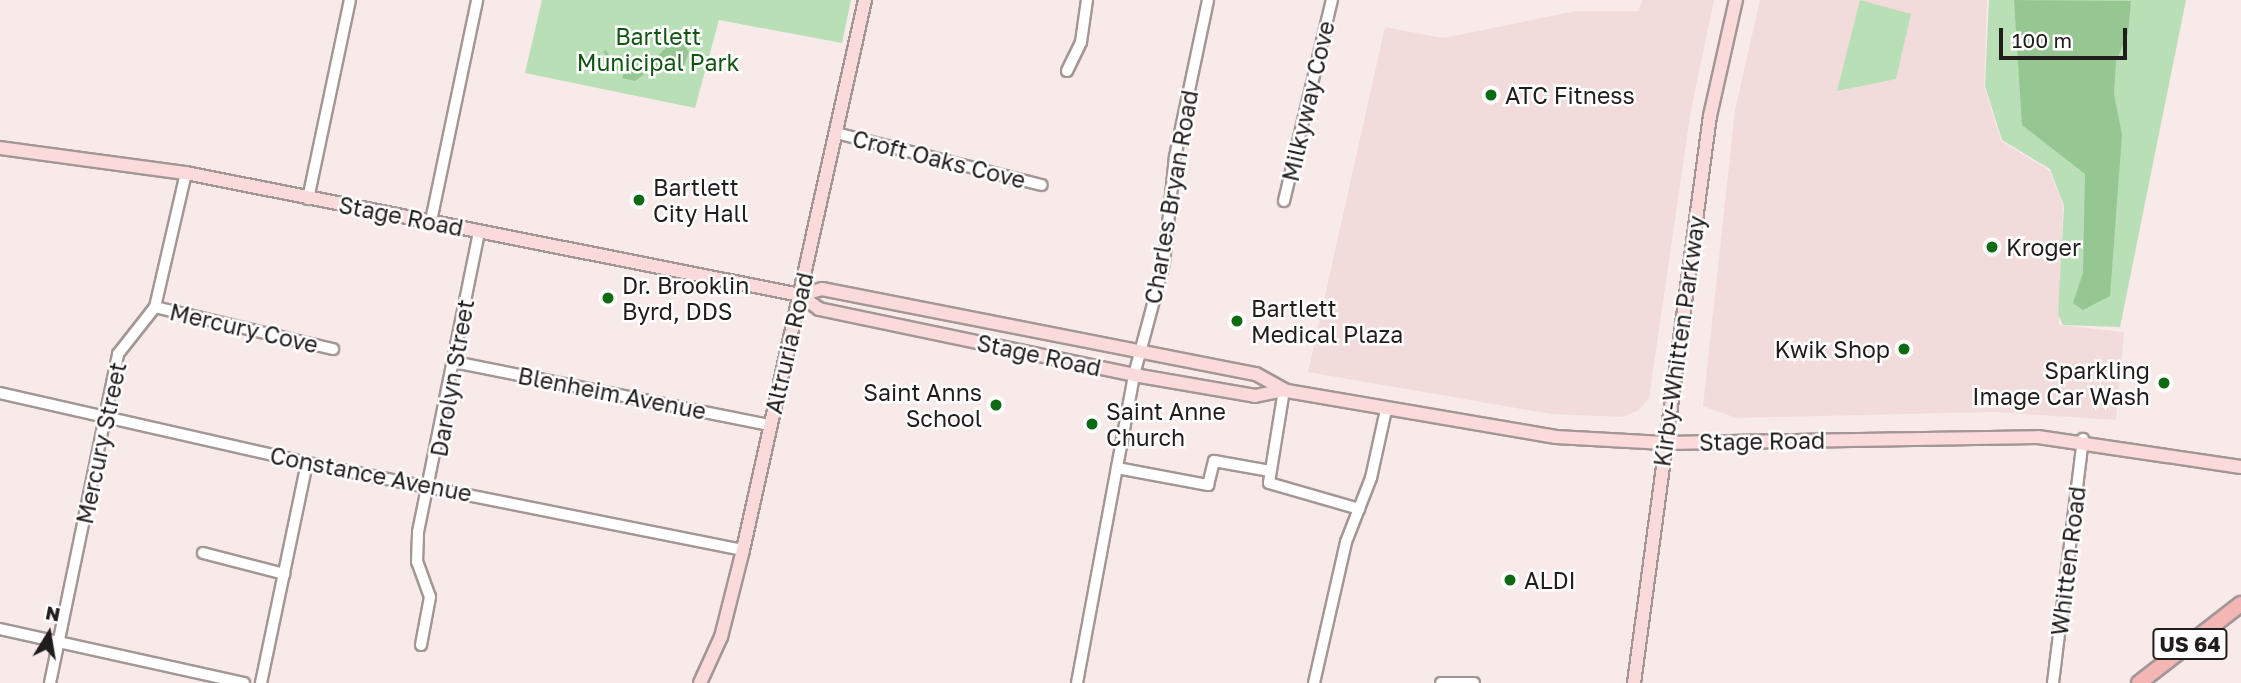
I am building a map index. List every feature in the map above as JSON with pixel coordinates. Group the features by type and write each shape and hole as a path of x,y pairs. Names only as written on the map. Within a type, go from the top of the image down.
{"main road":[{"name":"Altruria Road","path":"700,683 721,637 743,550 865,0"},
{"name":"Kirby-Whitten Parkway","path":"1634,683 1664,443 1710,116 1736,0"},
{"name":"Stage Road","path":"0,148 186,173 800,295 819,309 1134,375 1255,396 1284,390"},
{"name":"Stage Road","path":"800,295 822,289 1140,354 1256,374 1284,390 1386,410 1556,437 1664,443 2083,439 2241,467"},
{"path":"975,342 979,321"},
{"name":"US 64","path":"2139,683 2241,604"}],"street":[{"path":"308,199 350,0"},
{"path":"431,222 477,0"},
{"path":"1067,71 1081,42 1087,0"},
{"name":"Charles Bryan Road","path":"1077,683 1134,375 1164,263 1175,158 1208,0"},
{"name":"Milkyway Cove","path":"1284,201 1332,0"},
{"name":"Croft Oaks Cove","path":"836,133 1042,185"},
{"name":"Mercury Street","path":"50,683 118,354 155,307 186,173"},
{"name":"Darolyn Street","path":"421,645 430,623 430,597 417,562 418,532 432,485 479,231"},
{"name":"Mercury Cove","path":"155,307 333,349"},
{"name":"Blenheim Avenue","path":"454,362 770,425"},
{"path":"1284,390 1270,471 1273,486 1359,509"},
{"name":"Constance Avenue","path":"0,393 307,463 432,485 743,550"},
{"path":"1314,683 1386,410"},
{"name":"Whitten Road","path":"2053,683 2083,439"},
{"path":"1117,468 1208,485 1214,461 1270,471"},
{"path":"261,683 307,463"},
{"path":"203,554 284,574"},
{"path":"0,629 244,683"},
{"path":"1441,683 1450,678 1474,683"}],"shaded area":[{"path":"1642,0 1714,0 1691,110 1649,398 1639,410 1623,417 1551,414 1308,372 1385,27 1443,38 1576,11 1639,11"},
{"path":"1760,0 1987,0 1984,86 2001,141 2050,171 2063,206 2059,325 2124,332 2116,420 1994,412 1736,418 1703,406 1735,110"},
{"path":"2014,0 2131,1 2128,34 2116,61 2114,94 2122,135 2110,296 2083,310 2073,303 2083,273 2085,174 2022,125"},
{"path":"678,35 689,52 681,73 650,70 635,81 622,78 628,61 655,59"}],"green space":[{"name":"Bartlett Municipal Park","path":"542,0 851,0 842,43 719,20 695,108 525,73"},
{"path":"1860,0 1911,14 1896,79 1837,91"},
{"path":"1989,0 2186,0 2120,327 2063,325 2058,314 2064,206 2050,169 2002,140 1985,86"}],"waterway":[{"path":"605,51 612,66 622,69"}],"place":[{"name":"ATC Fitness","path":"1491,95"},
{"name":"Bartlett City Hall","path":"639,200"},
{"name":"Kroger","path":"1992,247"},
{"name":"Dr. Brooklin Byrd, DDS","path":"608,298"},
{"name":"Bartlett Medical Plaza","path":"1237,321"},
{"name":"Kwik Shop","path":"1904,349"},
{"name":"Sparkling Image Car Wash","path":"2164,383"},
{"name":"Saint Anns School","path":"996,405"},
{"name":"Saint Anne Church","path":"1092,424"},
{"name":"ALDI","path":"1510,580"}]}
